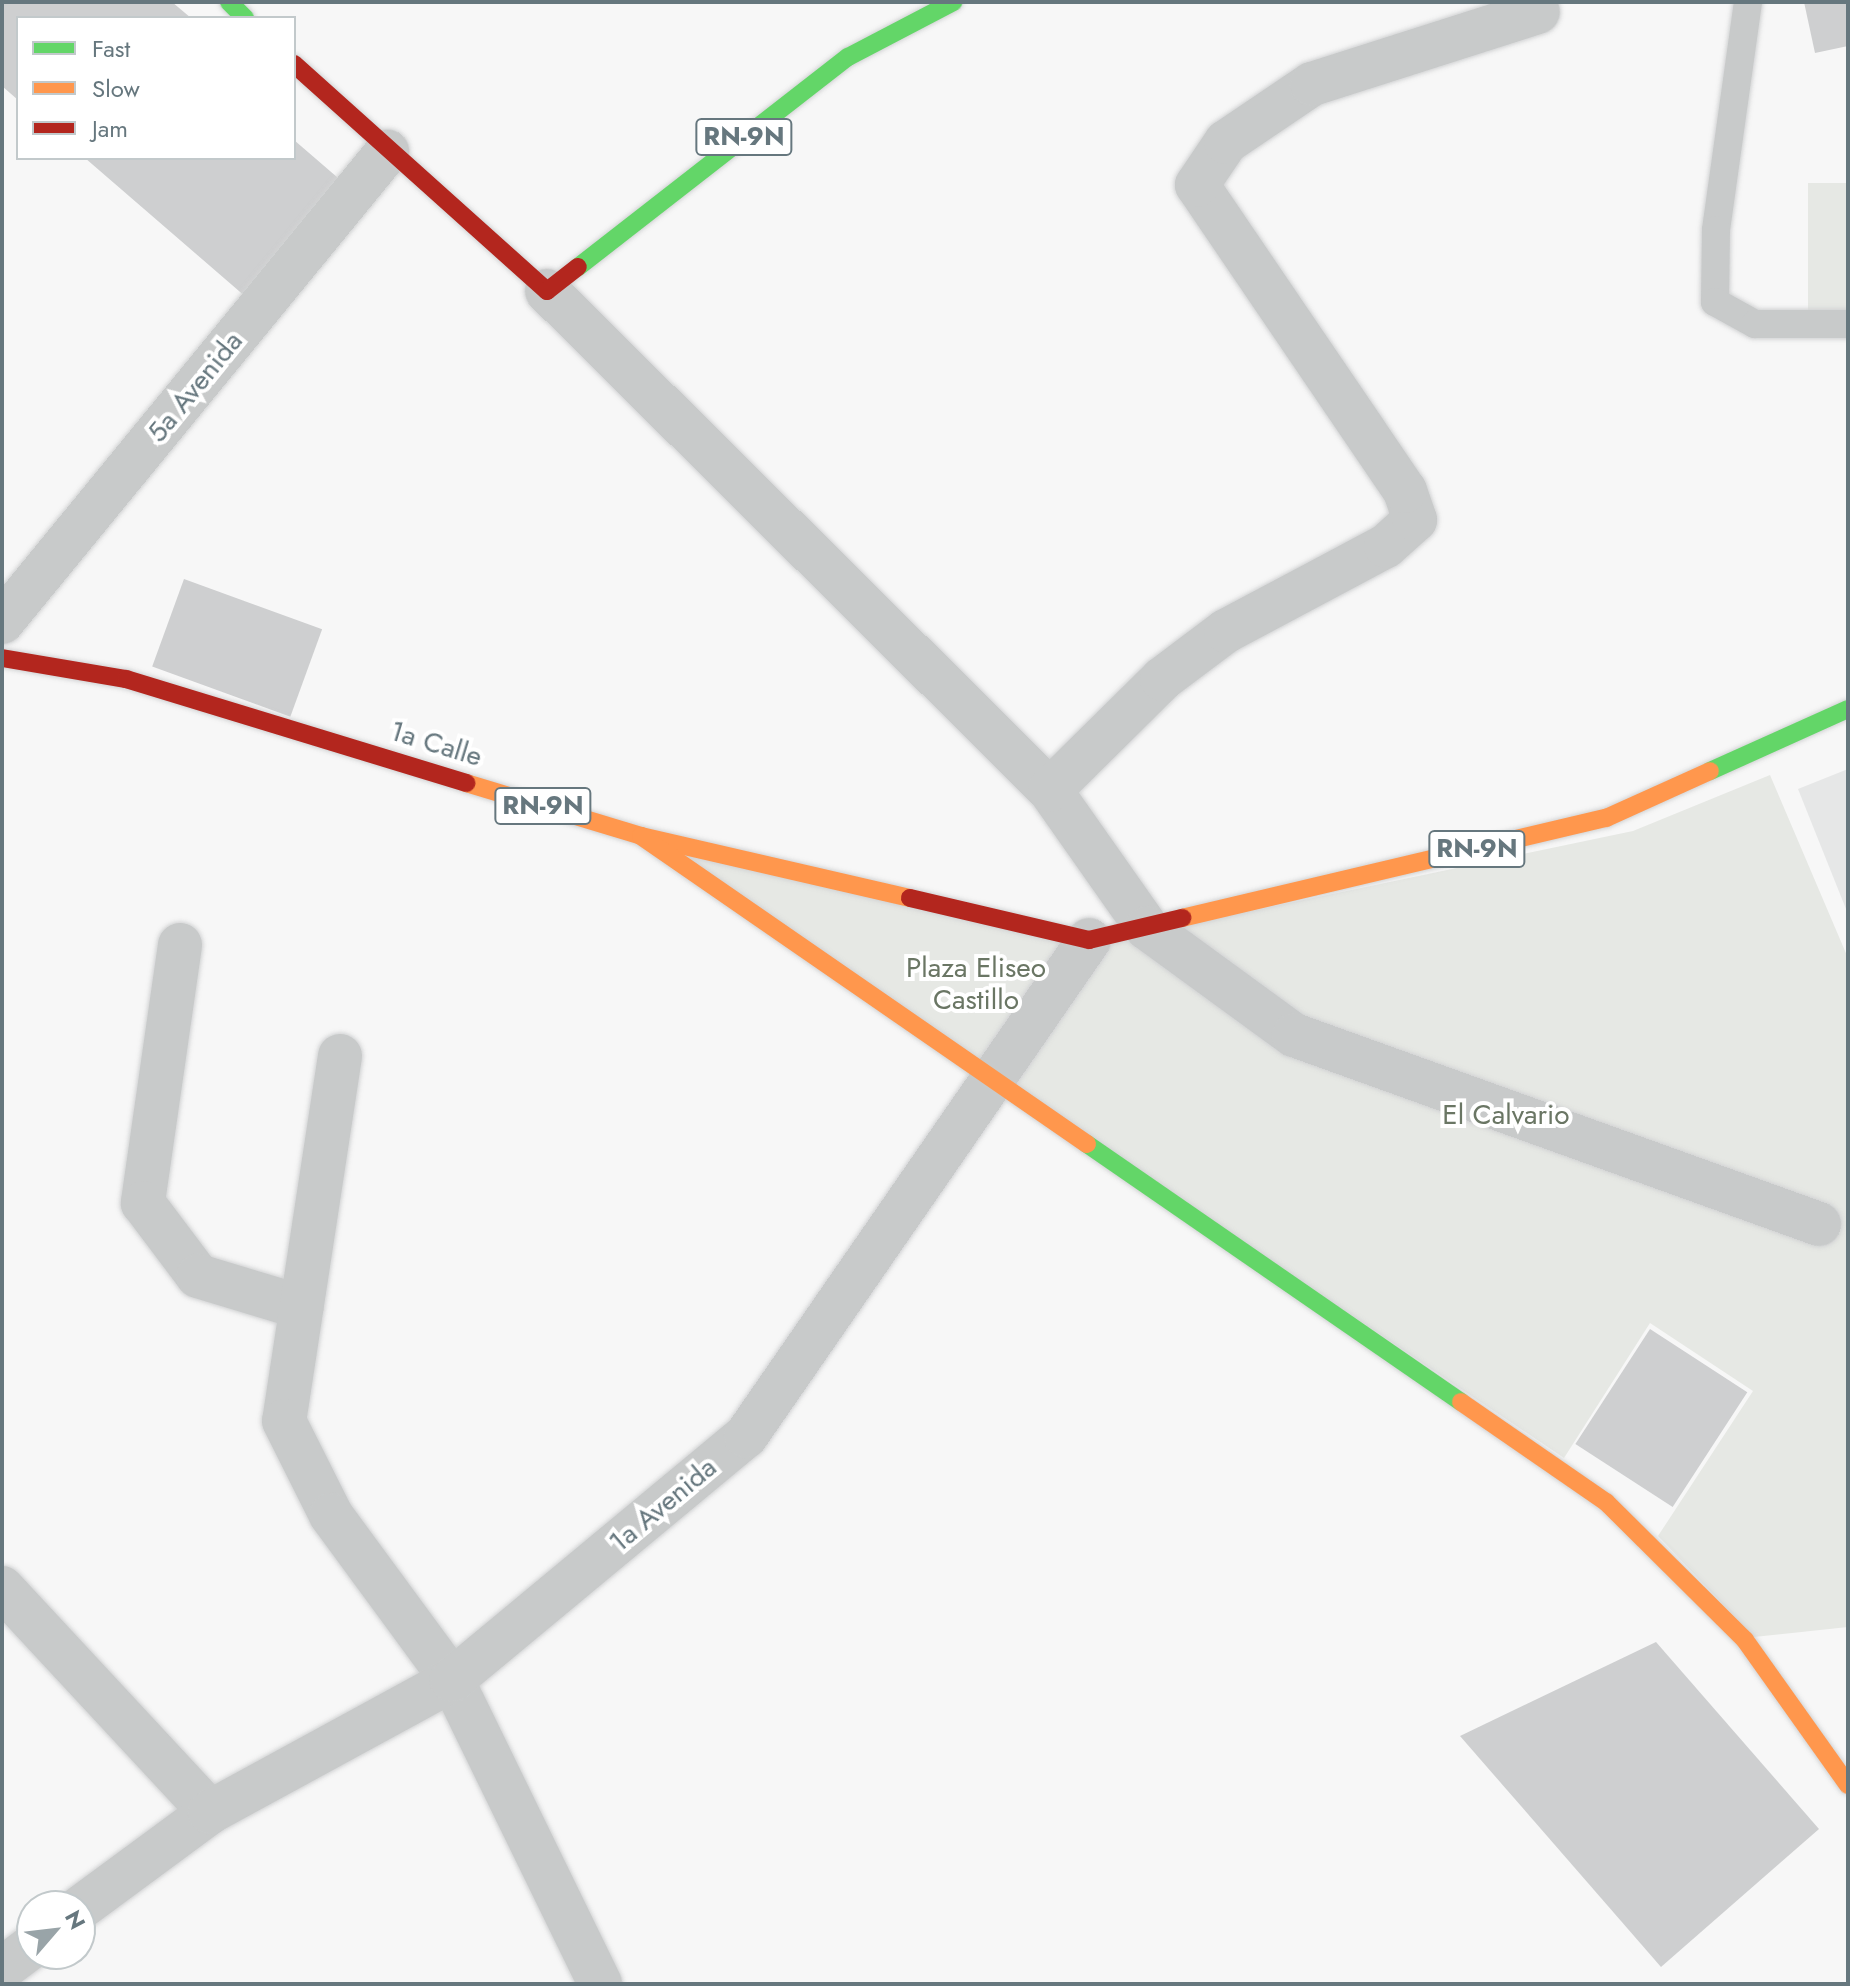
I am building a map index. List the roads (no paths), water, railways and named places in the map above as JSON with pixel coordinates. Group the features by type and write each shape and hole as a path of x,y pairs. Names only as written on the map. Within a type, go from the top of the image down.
{"main road":[{"name":"RN-9N","path":"547,291 848,57 953,2"},
{"path":"296,66 387,152 547,291"},
{"name":"1a Calle","path":"2,658 42,659 126,679 641,836 1089,940"},
{"name":"RN-9N","path":"1089,940 1606,818 1848,709"},
{"path":"641,836 993,1076 1606,1502 1745,1640 1848,1785"}],"street":[{"path":"1050,790 1162,679 1226,631 1386,546 1415,520 1405,491 1197,185 1226,142 1312,84 1538,12"},
{"name":"5a Avenida","path":"2,622 387,152"},
{"path":"547,291 1050,790 1147,928 1294,1035 1819,1224"},
{"name":"1a Avenida","path":"96,1896 210,1812 452,1680 746,1436 1089,940"},
{"path":"180,945 143,1203 198,1276 301,1307"},
{"path":"340,1056 284,1421 331,1515 452,1680 600,1984"},
{"path":"2,1588 210,1812"}],"lane":[{"path":"1748,2 1716,230 1715,302 1755,324 1848,324"}],"park label":[{"name":"Plaza Eliseo Castillo","path":"976,984"},
{"name":"El Calvario","path":"1506,1115"}]}
